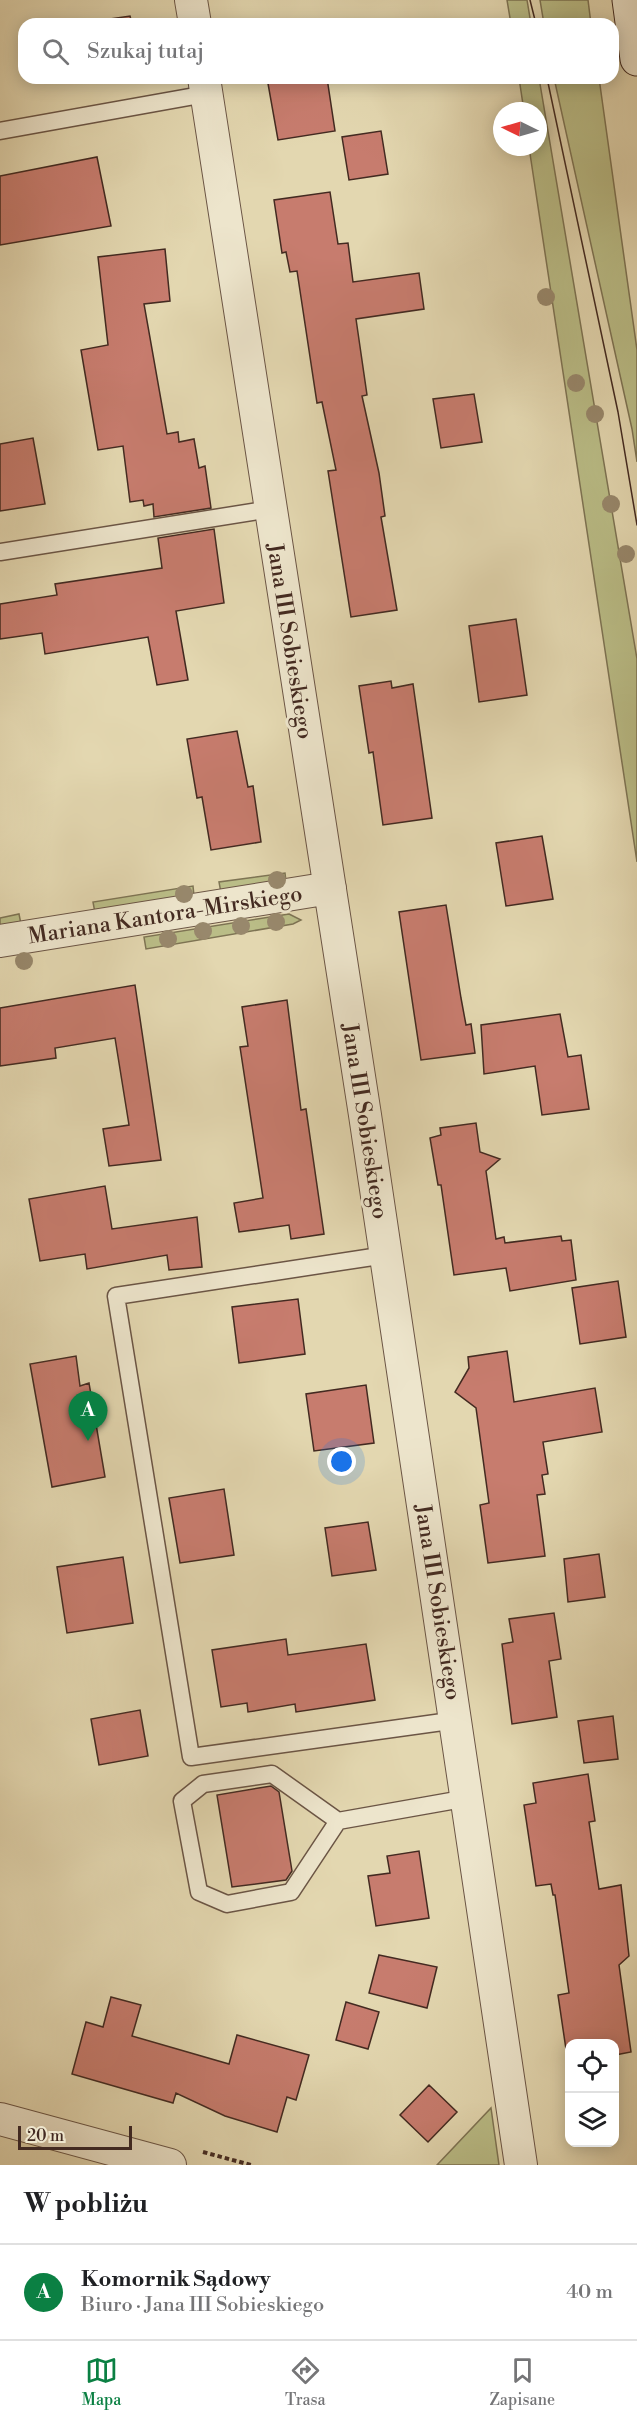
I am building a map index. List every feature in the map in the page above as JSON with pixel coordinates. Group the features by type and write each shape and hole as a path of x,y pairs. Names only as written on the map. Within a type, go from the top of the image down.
{"main road":[{"path":"629,0 637,59"}],"street":[{"path":"191,0 194,18"},
{"name":"Jana III Sobieskiego","path":"205,86 457,1720 521,2165"},
{"name":"Mariana Kantora-Mirskiego","path":"0,941 330,888"},
{"path":"0,2119 170,2165"}],"lane":[{"path":"0,130 205,86"},
{"path":"0,552 271,509"},
{"path":"386,1255 116,1296 191,1757 457,1720"},
{"path":"338,1821 291,1892 227,1904 199,1892 182,1801 203,1784 272,1774 338,1821 468,1797"}],"green space":[{"path":"507,0 527,0 530,18 510,18"},
{"path":"540,0 588,0 590,18 543,18"},
{"path":"520,84 540,84 543,102 523,102"},
{"path":"555,84 600,84 637,350 637,462 632,429"},
{"path":"547,125 637,659 637,862 530,156 547,156"},
{"path":"285,873 286,882 221,893 219,882"},
{"path":"193,886 194,896 95,913 93,902"},
{"path":"19,914 21,924 0,927 0,918"},
{"path":"289,914 301,920 293,924 146,949 144,937"},
{"path":"491,2108 499,2165 437,2165"}],"building":[{"path":"268,84 328,84 335,131 278,140"},
{"path":"381,131 388,174 349,180 342,137"},
{"path":"97,157 111,226 0,245 0,176"},
{"path":"330,192 338,244 348,243 353,282 419,273 424,309 356,319 367,395 362,396 379,473 385,516 381,517 397,610 351,617 328,471 336,470 322,402 317,403 297,271 290,272 286,252 282,253 274,200"},
{"path":"165,249 170,301 144,304 167,434 178,432 179,442 194,439 199,468 205,466 211,508 154,517 153,504 144,506 143,500 130,502 123,446 98,450 81,350 108,345 98,257"},
{"path":"474,394 482,442 441,448 433,399"},
{"path":"33,438 45,504 0,511 0,444"},
{"path":"214,529 224,603 176,611 188,680 157,685 148,637 45,654 42,633 0,639 0,604 57,595 55,584 162,568 158,538"},
{"path":"516,619 527,695 479,702 469,626"},
{"path":"391,681 392,688 413,684 432,818 383,825 373,752 369,753 359,686"},
{"path":"237,731 248,787 253,786 261,842 211,850 202,797 197,798 187,739"},
{"path":"542,836 553,899 506,906 496,843"},
{"path":"446,905 466,1025 471,1024 475,1053 421,1060 399,912"},
{"path":"135,985 161,1160 109,1166 103,1129 129,1125 115,1038 55,1048 56,1058 0,1066 0,1008"},
{"path":"287,1000 301,1110 306,1109 324,1234 291,1239 289,1225 239,1232 234,1203 263,1198 240,1047 248,1046 242,1007"},
{"path":"560,1014 568,1057 581,1055 589,1109 542,1115 535,1066 484,1074 481,1025"},
{"path":"476,1123 480,1152 500,1159 486,1171 496,1239 504,1237 505,1243 561,1236 562,1241 571,1240 576,1280 510,1291 506,1268 454,1275 441,1185 438,1185 430,1138 441,1135 440,1128"},
{"path":"105,1186 112,1229 197,1217 202,1267 169,1270 167,1255 87,1269 85,1254 40,1261 29,1199"},
{"path":"618,1281 626,1337 580,1344 572,1288"},
{"path":"298,1299 305,1354 239,1363 232,1307"},
{"path":"507,1351 514,1402 595,1388 602,1432 543,1442 548,1474 542,1475 545,1494 537,1495 545,1556 488,1563 480,1505 489,1503 476,1408 455,1392 469,1368 468,1357"},
{"path":"76,1356 80,1386 89,1383 105,1477 52,1487 30,1364"},
{"path":"366,1385 374,1443 314,1451 306,1394"},
{"path":"224,1489 234,1555 180,1563 169,1498"},
{"path":"368,1522 376,1570 332,1576 325,1528"},
{"path":"599,1554 605,1597 568,1602 564,1559"},
{"path":"123,1557 133,1623 67,1633 57,1567"},
{"path":"554,1613 561,1659 549,1661 557,1717 512,1724 502,1644 513,1642 509,1619"},
{"path":"286,1639 288,1655 366,1644 375,1700 296,1712 295,1704 248,1712 247,1703 221,1707 212,1650"},
{"path":"140,1710 148,1756 99,1765 91,1719"},
{"path":"613,1716 618,1759 584,1763 578,1721"},
{"path":"588,1774 595,1821 589,1822 599,1889 621,1885 629,1956 619,1965 631,2052 619,2054 619,2039 565,2039 565,2043 558,1995 569,1993 555,1895 553,1895 551,1884 536,1886 524,1805 536,1803 533,1783"},
{"path":"271,1786 279,1792 292,1871 286,1880 232,1887 217,1795"},
{"path":"419,1851 429,1918 376,1926 368,1876 390,1873 387,1856"},
{"path":"379,1955 437,1967 427,2008 369,1993"},
{"path":"111,1997 141,2005 132,2036 229,2064 237,2035 309,2055 296,2100 287,2097 277,2132 225,2116 176,2093 173,2103 72,2074 86,2022 103,2027"},
{"path":"346,2002 379,2012 368,2049 336,2040"},
{"path":"429,2085 457,2112 428,2142 400,2115"}],"tram line":[{"path":"530,0 534,18"},
{"path":"548,84 618,412 637,525"}],"place":[{"name":"Komornik Sądowy","path":"88,1441"}]}
